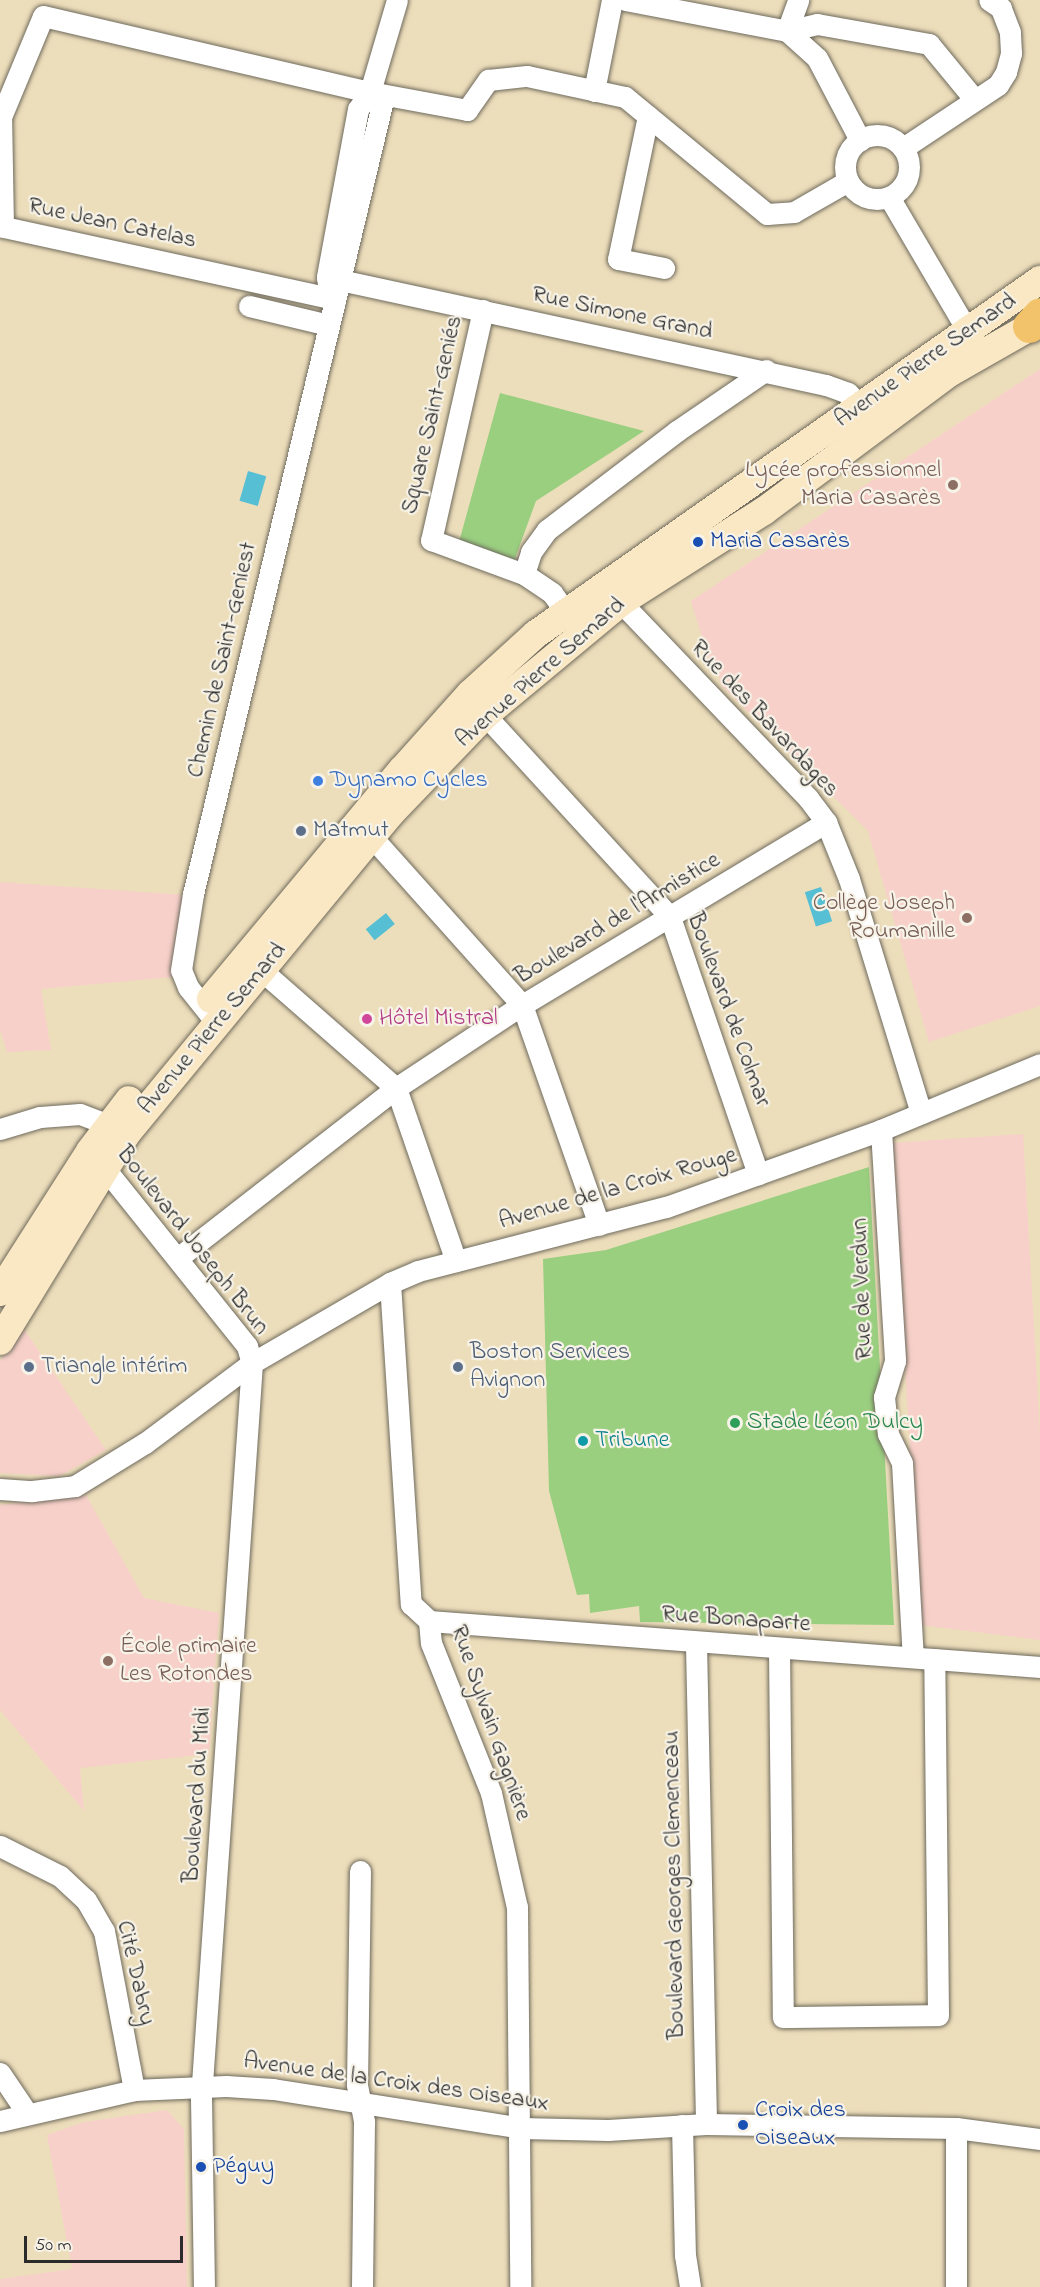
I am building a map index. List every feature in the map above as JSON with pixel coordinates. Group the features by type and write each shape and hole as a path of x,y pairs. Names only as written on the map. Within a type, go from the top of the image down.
{"main road":[{"name":"Avenue Pierre Semard","path":"0,1292 119,1129 210,1015 365,829 470,694 565,611 612,593 764,511 873,413 974,342 1040,280"},
{"name":"Avenue Pierre Semard","path":"974,342 1036,321"},
{"name":"Avenue Pierre Semard","path":"365,829 612,593"},
{"name":"Avenue Pierre Semard","path":"0,1341 98,1160"}],"street":[{"name":"Chemin de Saint-Geniest","path":"210,1015 181,970 193,894 329,325 332,300 340,280 397,0"},
{"path":"594,91 612,0"},
{"path":"625,0 788,31 817,24 929,44 975,100"},
{"path":"788,31 798,0"},
{"path":"903,148 998,85 1011,53 1010,32 1001,8 989,0"},
{"name":"Rue Jean Catelas","path":"332,300 3,226 1,117 43,16 377,94"},
{"path":"788,31 817,58 860,140"},
{"path":"377,94 467,110 488,80 508,76 527,76 625,97 767,214 794,212 848,181"},
{"name":"Chemin de Saint-Geniest","path":"332,300 327,277 358,109 377,94"},
{"path":"648,116 618,259 664,268"},
{"path":"886,136 903,148 909,166 908,176 889,197 861,195 848,181 846,160 860,140 886,136"},
{"path":"889,197 974,342"},
{"name":"Rue Simone Grand","path":"340,280 766,370 840,389 873,413"},
{"path":"249,306 329,325"},
{"name":"Square Saint-Geniés","path":"483,310 431,540 525,574 552,593 565,611"},
{"path":"525,574 531,552 547,530 677,430 766,370"},
{"name":"Rue des Bavardages","path":"612,593 808,798 826,822 849,879 921,1113"},
{"name":"Boulevard de Colmar","path":"485,715 670,916 758,1174"},
{"name":"Boulevard de l'Armistice","path":"179,1257 396,1088 522,1005 826,822"},
{"path":"365,829 522,1005 599,1225"},
{"path":"254,964 396,1088 456,1261"},
{"name":"Avenue de la Croix Rouge","path":"0,1488 32,1491 75,1486 145,1443 252,1363 390,1283 456,1261 666,1207 881,1130 1040,1064"},
{"path":"0,1129 40,1117 80,1114 119,1129"},
{"name":"Rue de Verdun","path":"779,1650 783,2017 938,2015 923,1658 902,1463 888,1434 884,1397 895,1361 881,1130"},
{"name":"Boulevard Joseph Brun","path":"98,1160 179,1257 247,1346 252,1363"},
{"path":"390,1283 411,1604 429,1621"},
{"name":"Boulevard du Midi","path":"204,2287 202,2087 252,1363"},
{"name":"Rue Bonaparte","path":"429,1621 696,1644 1040,1667"},
{"name":"Rue Sylvain Gagnière","path":"429,1621 431,1643 491,1793 517,1907 521,2128 520,2287"},
{"name":"Boulevard Georges Clemenceau","path":"696,1644 706,2124"},
{"name":"Cité Dabry","path":"0,1846 60,1876 86,1900 104,1931 134,2090"},
{"path":"360,1871 357,2085 361,2105 362,2287"},
{"path":"0,2073 27,2113"},
{"name":"Avenue de la Croix des Oiseaux","path":"0,2121 134,2090 202,2087 273,2089 361,2105 521,2128 706,2124 956,2128 1040,2139"},
{"path":"682,2125 685,2255 690,2287"},
{"path":"956,2128 956,2287"}],"shaded area":[{"name":"Lycée professionnel Maria Casarès","path":"1040,369 1040,1006 929,1042 868,831 721,685 716,666 711,667 691,601"},
{"path":"0,882 186,895 174,977 41,989 51,1050 7,1052 0,1029"},
{"path":"1023,1134 1040,1433 1040,1640 921,1625 891,1143"},
{"path":"22,1326 106,1450 59,1476 0,1473 0,1361"},
{"name":"École primaire Les Rotondes","path":"86,1495 144,1598 219,1613 209,1754 80,1768 84,1811 0,1710 0,1505"},
{"path":"167,2110 184,2129 187,2287 0,2287 0,2279 72,2269 47,2135 84,2122"}],"green space":[{"path":"500,393 644,431 536,501 514,561 459,542"},
{"name":"Stade Léon Dulcy","path":"869,1167 894,1625 640,1622 639,1606 590,1613 589,1594 577,1595 549,1491 543,1259 606,1250"}],"water":[{"path":"248,471 266,476 258,506 239,501"},
{"path":"821,887 832,921 816,926 805,892"},
{"path":"386,913 395,924 375,940 366,929"}],"place":[{"name":"Lycée professionnel Maria Casarès","path":"953,485"},
{"name":"Maria Casarès","path":"698,542"},
{"name":"Dynamo Cycles","path":"318,781"},
{"name":"Matmut","path":"301,831"},
{"name":"Collège Joseph Roumanille","path":"967,918"},
{"name":"Hôtel Mistral","path":"367,1019"},
{"name":"Triangle intérim","path":"29,1367"},
{"name":"Boston Services Avignon","path":"458,1367"},
{"name":"Stade Léon Dulcy","path":"735,1423"},
{"name":"Tribune","path":"583,1441"},
{"name":"École primaire Les Rotondes","path":"108,1661"},
{"name":"Croix des Oiseaux","path":"743,2125"},
{"name":"Péguy","path":"201,2167"}]}
